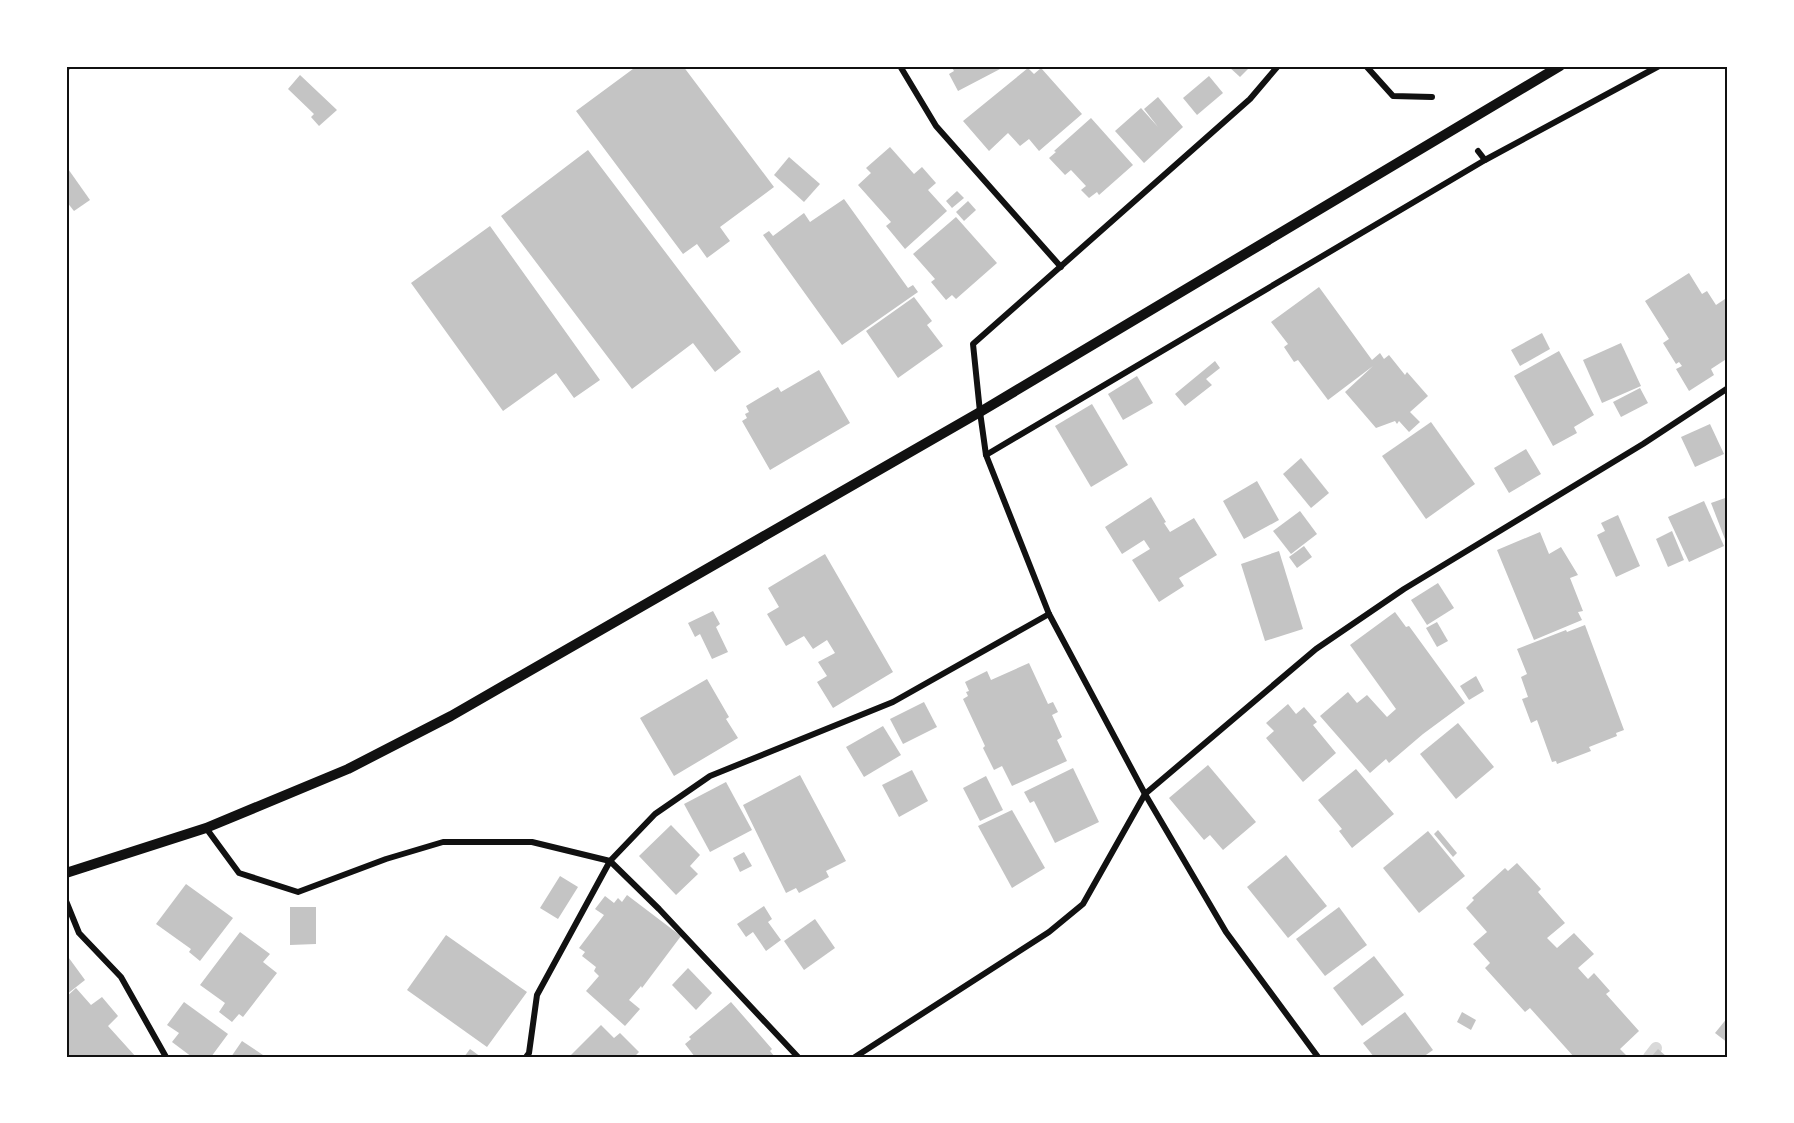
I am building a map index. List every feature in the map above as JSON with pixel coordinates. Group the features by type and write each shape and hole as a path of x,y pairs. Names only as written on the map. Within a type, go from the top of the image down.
{"street":[{"path":"900,66 936,126 1061,267"},
{"path":"1278,66 1250,99 973,344 986,455 1049,614 1144,794 1226,932 1318,1057"},
{"path":"1366,66 1393,96 1432,97"},
{"path":"66,873 206,828 348,769 450,716 980,412 1560,66"},
{"path":"986,455 1485,160 1659,66"},
{"path":"1478,152 1485,160"},
{"path":"855,1057 1049,932 1083,904 1144,794 1316,649 1404,589 1633,450 1728,388"},
{"path":"526,1057 529,1053 537,995 610,861 655,814 710,776 893,702 1049,614"},
{"path":"206,828 239,873 298,892 386,859 443,842 532,842 610,861 659,909 798,1057"},
{"path":"66,901 79,933 121,977 165,1057"}],"building":[{"path":"637,66 683,66 774,187 720,227 730,241 707,258 697,244 683,254 576,111"},
{"path":"951,66 1001,66 1002,68 958,91 949,74 954,71"},
{"path":"1228,66 1251,66 1240,77"},
{"path":"1028,68 1034,74 1041,68 1082,114 1039,151 1029,139 1020,146 1008,133 989,151 963,121"},
{"path":"300,75 337,110 319,126 311,117 314,114 288,89"},
{"path":"1209,76 1223,93 1197,115 1183,98"},
{"path":"1158,97 1183,127 1144,163 1115,131 1141,108 1158,127 1144,109"},
{"path":"1091,118 1133,165 1099,195 1097,192 1089,198 1081,190 1086,186 1071,170 1065,175 1049,158"},
{"path":"890,147 914,174 922,167 936,183 928,190 947,211 905,249 886,226 891,222 858,185 871,173 866,168"},
{"path":"588,150 741,352 715,372 693,343 632,389 501,216"},
{"path":"789,157 820,184 804,202 774,175"},
{"path":"66,166 90,200 74,211 66,201"},
{"path":"957,191 964,198 952,208 946,201"},
{"path":"844,199 908,288 913,285 918,292 842,345 763,235 769,231 773,236 804,213 810,222"},
{"path":"968,201 976,210 964,221 956,212"},
{"path":"956,217 997,263 956,299 952,295 946,300 931,282 935,279 913,254"},
{"path":"490,226 600,380 574,398 556,373 503,411 411,283"},
{"path":"1689,273 1702,294 1707,291 1716,305 1728,297 1728,358 1711,369 1714,375 1689,391 1676,369 1682,366 1679,362 1676,364 1663,343 1669,339 1645,301"},
{"path":"1319,287 1372,360 1380,353 1384,359 1389,355 1405,375 1407,372 1428,396 1410,412 1420,422 1409,432 1399,421 1397,424 1395,421 1376,428 1345,392 1373,366 1328,400 1298,360 1294,362 1284,347 1288,344 1271,322"},
{"path":"914,297 932,321 927,325 943,346 898,378 866,331"},
{"path":"1542,333 1550,349 1520,366 1511,350"},
{"path":"1621,343 1641,386 1602,403 1583,360"},
{"path":"1559,351 1594,415 1574,427 1577,433 1553,446 1514,376"},
{"path":"1215,361 1220,368 1206,379 1212,385 1185,406 1175,394"},
{"path":"819,370 850,423 770,470 742,421 747,418 745,414 749,412 746,406 778,387 781,392"},
{"path":"1137,376 1153,403 1123,420 1108,394"},
{"path":"1640,388 1648,403 1621,417 1613,402"},
{"path":"1092,404 1128,465 1091,487 1055,426"},
{"path":"1431,422 1475,484 1426,519 1382,456"},
{"path":"1710,424 1724,454 1695,467 1681,437"},
{"path":"1526,449 1541,474 1509,493 1494,468"},
{"path":"1301,458 1329,493 1311,508 1283,474"},
{"path":"1257,481 1279,520 1244,539 1223,501"},
{"path":"1151,497 1170,532 1194,518 1217,555 1179,578 1184,586 1159,602 1132,560 1150,549 1144,540 1122,554 1105,527"},
{"path":"1728,497 1728,547 1711,503"},
{"path":"1704,501 1724,546 1689,562 1668,517"},
{"path":"1300,511 1317,534 1291,554 1273,531"},
{"path":"1618,515 1640,566 1616,577 1597,535 1605,531 1601,523"},
{"path":"1672,531 1684,560 1668,567 1656,539"},
{"path":"1540,532 1549,554 1561,547 1578,575 1570,578 1583,611 1578,612 1582,620 1534,640 1497,550"},
{"path":"1304,546 1312,557 1297,568 1289,557"},
{"path":"1279,551 1303,629 1265,641 1241,564"},
{"path":"825,554 893,672 833,708 817,682 827,676 818,662 835,653 827,640 813,649 804,636 786,646 767,614 779,607 768,588"},
{"path":"1438,583 1454,608 1427,625 1411,600"},
{"path":"713,611 720,624 716,627 728,652 712,659 700,634 695,637 688,623"},
{"path":"1395,612 1406,627 1409,626 1465,703 1389,763 1386,759 1370,773 1320,716 1348,692 1357,703 1367,695 1387,717 1396,709 1350,645"},
{"path":"1437,622 1448,641 1437,647 1426,628"},
{"path":"1585,625 1624,730 1616,733 1617,736 1589,747 1591,751 1557,764 1556,761 1552,762 1537,720 1531,723 1522,699 1528,697 1521,677 1527,674 1517,649"},
{"path":"1029,663 1048,704 1053,702 1058,712 1052,715 1062,737 1057,740 1067,761 1012,786 1002,766 994,770 983,748 985,746 963,699 968,696 966,692 969,691 965,682 987,671 991,680"},
{"path":"1476,676 1484,691 1469,700 1460,686"},
{"path":"707,679 729,717 726,719 738,738 674,776 640,718"},
{"path":"924,702 937,727 903,744 890,719"},
{"path":"1288,704 1296,714 1304,707 1317,722 1313,725 1336,753 1303,782 1266,738 1274,731 1266,723"},
{"path":"1458,723 1494,767 1456,799 1420,754"},
{"path":"883,726 901,755 864,777 846,747"},
{"path":"1208,765 1256,822 1223,850 1210,835 1204,840 1169,798"},
{"path":"1073,768 1099,822 1055,843 1034,801 1030,803 1024,792"},
{"path":"1356,769 1394,814 1352,848 1339,831 1342,829 1318,800"},
{"path":"912,770 928,801 899,817 882,785"},
{"path":"800,775 846,861 826,871 829,877 799,893 796,888 786,893 743,805"},
{"path":"986,776 1003,810 980,821 963,788"},
{"path":"726,782 752,830 710,852 684,804"},
{"path":"1012,810 1045,868 1012,888 978,826"},
{"path":"671,825 700,855 690,866 698,874 676,895 639,856"},
{"path":"1438,830 1457,853 1453,857 1434,834"},
{"path":"1428,831 1465,876 1419,913 1383,868"},
{"path":"744,852 752,866 740,872 733,858"},
{"path":"1286,855 1327,906 1288,938 1247,887"},
{"path":"1517,863 1541,889 1538,892 1565,923 1547,938 1557,948 1574,933 1594,954 1578,968 1588,979 1594,973 1610,991 1606,994 1639,1031 1620,1049 1626,1055 1624,1057 1574,1057 1530,1008 1525,1012 1485,968 1490,963 1473,944 1487,932 1466,908 1474,900 1472,898 1505,868 1508,871"},
{"path":"560,876 578,887 558,919 540,908"},
{"path":"186,884 233,918 200,961 189,952 191,949 156,924"},
{"path":"627,895 681,936 642,988 641,986 629,1000 640,1009 625,1026 586,991 599,976 594,971 596,967 582,956 585,952 579,948 604,915 595,909 605,896 614,903 618,898 622,902"},
{"path":"764,906 772,919 768,922 781,940 766,951 753,932 746,937 737,924"},
{"path":"290,907 316,907 316,944 290,945"},
{"path":"1339,907 1367,945 1325,976 1296,939"},
{"path":"815,919 835,948 804,970 784,941"},
{"path":"240,932 270,954 263,962 277,973 243,1017 239,1014 232,1022 219,1012 225,1003 200,985"},
{"path":"446,935 527,992 487,1047 407,990"},
{"path":"66,954 85,980 66,995"},
{"path":"1374,956 1404,995 1362,1026 1333,988"},
{"path":"688,968 712,993 696,1010 672,985"},
{"path":"76,988 91,1005 102,997 118,1016 108,1026 136,1057 66,1057 66,997"},
{"path":"184,1002 228,1034 211,1057 192,1057 172,1042 179,1033 167,1025"},
{"path":"731,1002 772,1049 770,1051 775,1057 695,1057 685,1044 691,1039 689,1037"},
{"path":"1405,1012 1433,1050 1423,1057 1374,1057 1363,1043"},
{"path":"1462,1012 1476,1020 1471,1030 1457,1022"},
{"path":"1728,1017 1728,1043 1715,1033"},
{"path":"601,1025 614,1038 620,1033 639,1052 634,1057 569,1057"},
{"path":"242,1041 266,1057 231,1057"},
{"path":"470,1049 481,1057 464,1057"},
{"path":"1658,1049 1667,1057 1651,1057"}],"waterway":[{"path":"1649,1057 1656,1048"}]}
